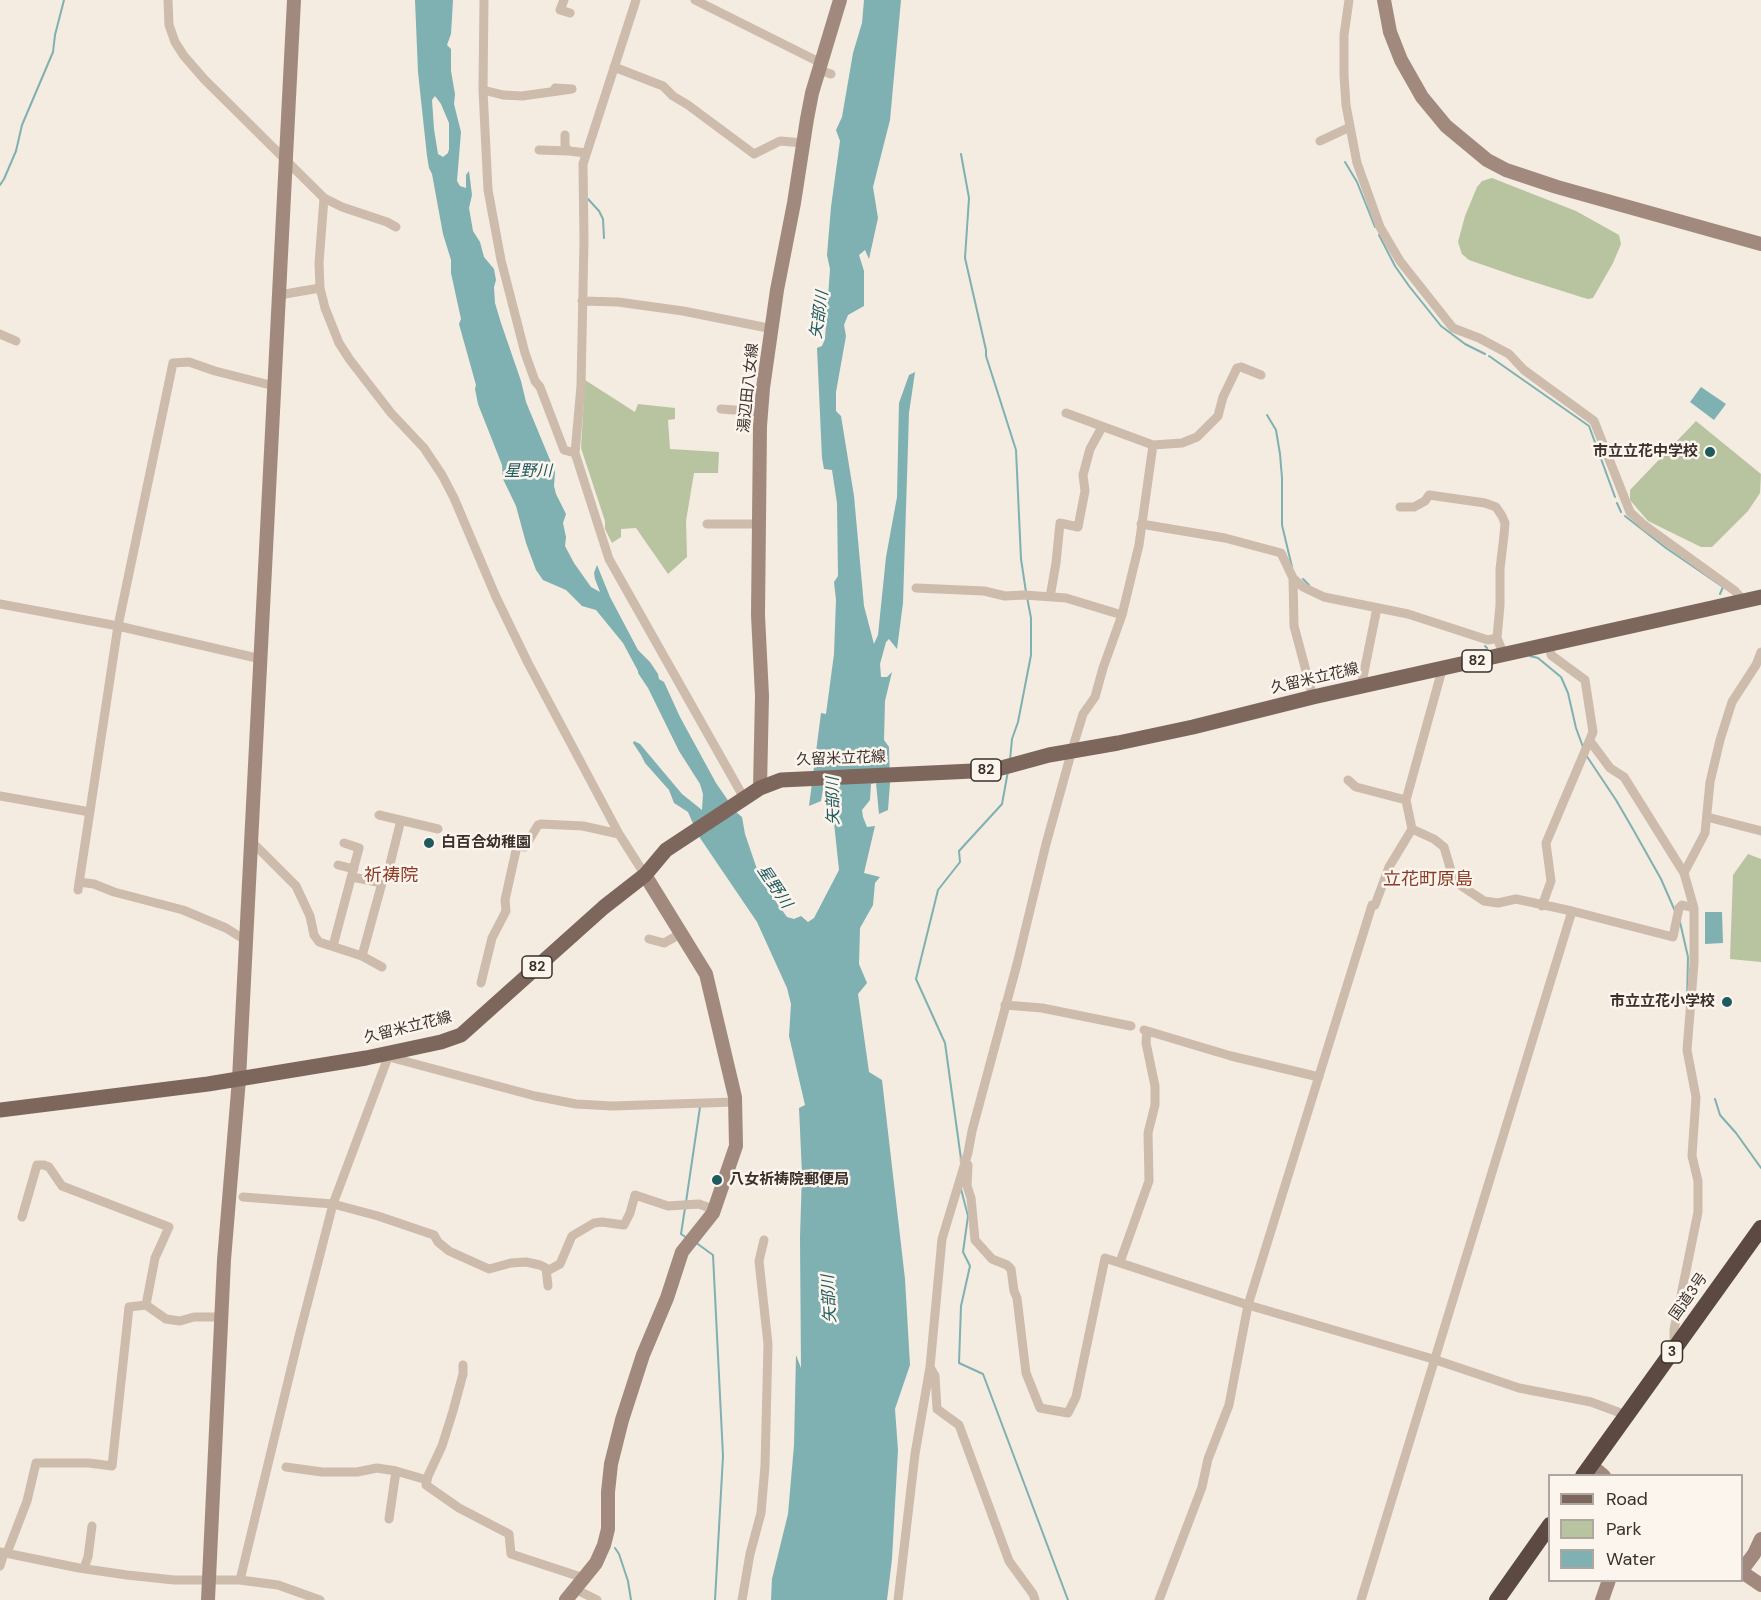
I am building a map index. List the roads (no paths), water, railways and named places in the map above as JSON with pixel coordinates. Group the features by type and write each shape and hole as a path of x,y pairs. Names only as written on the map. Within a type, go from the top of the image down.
{"highway":[{"name":"国道3号","path":"1587,1470 1761,1228"},
{"path":"1497,1600 1548,1528"}],"main road":[{"name":"久留米立花線","path":"0,1110 239,1079 389,1054 461,1035 604,907 645,875 666,850 760,788 781,780 994,770 1072,750 1119,743 1193,727 1313,697 1761,597"}],"street":[{"path":"168,0 169,26 175,42 204,79 324,198 396,227"},
{"path":"208,1600 221,1317 239,1079 294,0"},
{"path":"483,0 483,90 488,190 501,260 535,381 540,387 564,450 575,453"},
{"path":"564,0 560,10 570,13"},
{"path":"636,0 583,164 584,242 580,386 575,453 609,559 742,800"},
{"path":"695,0 823,69"},
{"name":"湯辺田八女線","path":"760,788 762,696 758,615 761,412 777,290 807,118 823,69 840,0"},
{"path":"1349,0 1344,35 1346,105 1357,163 1380,227 1400,261 1454,328 1509,354 1524,370 1594,421 1630,512 1644,525 1735,591 1744,601"},
{"path":"1384,0 1390,32 1401,60 1422,97 1446,126 1487,160 1506,170 1557,187 1761,244"},
{"path":"615,67 663,86 673,96 754,154 780,141 803,143"},
{"path":"483,90 503,95 522,96 572,89 555,87"},
{"path":"1320,141 1350,127"},
{"path":"565,135 565,147 569,151"},
{"path":"539,150 586,153"},
{"path":"324,198 320,288 325,308 339,343 391,412 424,448 442,475 528,663 619,834 706,974 735,1102 736,1146 715,1210 682,1252 667,1298 643,1355 622,1420 611,1464 608,1529 596,1563 566,1600"},
{"path":"279,295 320,288"},
{"path":"582,301 618,302 683,311 773,328"},
{"path":"0,334 16,341"},
{"path":"245,940 226,928 183,910 114,892 94,884 79,886 118,626 173,363 189,363 274,386"},
{"path":"1066,413 1153,445 1182,442 1197,437 1218,416 1223,397 1237,368 1241,367 1261,375"},
{"path":"721,410 761,412"},
{"path":"1050,597 1060,523 1078,527 1084,491 1083,476 1090,449 1102,427"},
{"path":"898,1600 915,1454 930,1366 942,1239 964,1160 968,1153 1072,750 1083,714 1095,697 1102,668 1122,615 1132,577 1153,445"},
{"path":"1400,507 1414,507 1425,501 1429,495 1485,503 1496,507 1503,516 1505,523 1497,638 1504,655"},
{"path":"707,524 759,524"},
{"path":"1141,524 1225,538 1281,553 1293,578 1317,595 1408,614 1488,640 1497,638"},
{"path":"1293,578 1294,626 1313,697"},
{"path":"916,588 984,591 1005,596 1066,598 1122,615"},
{"path":"0,604 118,626 261,659"},
{"path":"1361,687 1377,609"},
{"path":"1542,906 1551,881 1546,843 1593,732 1585,680 1551,655 1549,644"},
{"path":"1684,873 1705,833 1710,782 1732,702 1756,665 1761,652"},
{"path":"1159,1600 1202,1487 1208,1459 1229,1405 1248,1305 1372,905 1375,905 1389,867 1412,829 1406,800 1442,669"},
{"path":"1590,741 1610,768 1624,777 1684,873 1694,908 1694,963 1687,1050 1696,1097 1692,1156 1698,1181 1698,1212 1674,1330 1674,1350"},
{"path":"1348,780 1356,787 1406,800"},
{"path":"0,796 90,812"},
{"path":"379,815 438,829"},
{"path":"1707,817 1761,831"},
{"path":"362,956 382,884 390,868 401,820"},
{"path":"481,983 492,938 506,911 505,900 518,846 525,847 538,825 541,824 583,826 619,834"},
{"path":"1412,829 1434,839 1444,847 1454,881 1484,901 1498,903 1516,899 1673,937 1679,908 1682,905 1694,908"},
{"path":"250,841 296,886 310,916 314,935 319,942 362,956 382,967"},
{"path":"333,946 359,848 344,843"},
{"path":"338,865 382,884"},
{"path":"1361,1600 1572,911"},
{"path":"649,939 664,944 682,933"},
{"path":"1005,1005 1042,1008 1131,1026"},
{"path":"1115,1261 1149,1181 1148,1133 1155,1105 1155,1086 1144,1030 1231,1056 1319,1077"},
{"path":"240,1580 298,1335 333,1204 389,1054 535,1096 576,1104 612,1106 735,1102"},
{"path":"964,1160 968,1165 967,1186 971,1198 975,1240 992,1259 1011,1269 1026,1372 1040,1408 1068,1413 1076,1397 1105,1258 1248,1305 1433,1359 1519,1388 1591,1402 1626,1415"},
{"path":"22,1217 34,1161 48,1167 62,1186 169,1227 155,1258 146,1305"},
{"path":"547,1271 560,1264 572,1236 594,1223 624,1225 630,1214 635,1194 668,1206 699,1204 715,1210"},
{"path":"243,1197 333,1204 378,1216 434,1235 438,1242 449,1251 489,1269 526,1262 540,1265 547,1271 548,1286"},
{"path":"742,1600 750,1554 761,1513 765,1466 768,1344 759,1261 764,1240"},
{"path":"0,1566 27,1501 36,1463 89,1463 112,1466 129,1307 146,1305 166,1319 180,1321 201,1316 221,1317"},
{"path":"464,1365 442,1446 426,1485 459,1508 509,1534 511,1554 580,1583 597,1600"},
{"path":"930,1366 935,1376 937,1409 959,1425 1006,1555 1033,1593 1035,1600"},
{"path":"286,1467 322,1472 357,1472 377,1468 427,1480"},
{"path":"389,1519 396,1471"},
{"path":"84,1568 88,1557 92,1526"},
{"path":"1743,1570 1761,1539"},
{"path":"4,1553 84,1568 174,1580 240,1580 278,1586 320,1600"},
{"path":"1743,1572 1761,1585"},
{"path":"1602,1600 1609,1582"}],"water":[{"path":"415,0 453,0 451,34 447,45 451,49 454,104 461,132 457,181 460,186 466,188 466,175 469,171 472,195 469,208 473,231 480,242 484,257 494,269 495,303 501,323 526,402 555,472 556,494 566,514 563,523 565,546 591,587 600,592 594,573 597,565 610,597 638,650 650,662 659,679 664,682 716,783 742,817 745,834 761,881 787,917 794,919 801,916 808,922 814,918 839,870 830,785 824,783 821,801 809,806 821,713 826,714 834,654 836,600 834,582 838,576 837,503 832,470 824,469 822,458 817,348 822,346 825,339 830,269 827,255 840,141 836,130 842,117 853,53 862,23 864,0 901,0 890,120 873,187 878,218 869,259 865,250 859,255 864,271 864,306 848,315 844,325 846,336 836,392 836,411 841,416 854,496 864,606 874,644 878,635 886,557 897,497 899,403 909,375 915,372 909,413 903,603 897,649 889,639 886,642 880,664 881,677 887,677 892,672 885,701 884,740 889,747 890,783 888,810 879,814 876,783 871,784 870,800 862,810 867,827 875,826 864,873 880,877 875,883 873,905 860,928 859,964 867,983 858,994 869,1072 882,1080 905,1279 910,1365 895,1409 898,1450 892,1559 887,1600 771,1600 772,1579 788,1514 794,1445 796,1355 801,1368 802,1174 799,1108 805,1105 789,1036 791,1004 787,988 757,922 698,835 688,812 674,803 669,790 645,763 633,743 634,741 640,744 682,794 702,810 703,794 700,784 679,751 623,643 596,610 582,606 566,590 543,580 536,570 516,506 503,479 502,465 478,404 476,385 459,324 461,319 451,273 451,260 443,234 427,156 418,72","holes":["435,96 449,123 449,149 443,157 438,154 434,129 432,100"]},
{"path":"1701,387 1726,404 1714,420 1690,402"},
{"path":"1705,912 1722,912 1723,943 1705,944"}],"waterway":[{"path":"0,185 16,151 22,125 53,52 64,0"},
{"path":"961,154 969,198 965,258 986,356 1016,450 1021,559 1026,592"},
{"path":"1345,162 1357,182 1375,227"},
{"path":"588,199 603,219 604,238"},
{"path":"1379,235 1395,266 1441,326 1465,344 1485,354"},
{"path":"1489,356 1589,426 1615,497"},
{"path":"1267,415 1276,430 1280,454 1282,525 1292,567"},
{"path":"1617,503 1621,512"},
{"path":"1625,516 1666,548 1723,587 1720,594"},
{"path":"1303,579 1309,585"},
{"path":"1010,760 1012,739 1018,722 1031,655 1031,618 1027,597"},
{"path":"1530,656 1538,658 1561,677 1568,693 1583,747"},
{"path":"1586,755 1634,831 1661,879 1675,911"},
{"path":"961,1159 945,1043 916,979 938,890 960,862 959,851 1002,804 1008,771"},
{"path":"1680,922 1688,957 1687,1002"},
{"path":"1715,1099 1720,1115 1761,1168"},
{"path":"686,1202 700,1107"},
{"path":"961,1189 968,1216 963,1252 970,1266 961,1306 959,1363 983,1374 1068,1600"},
{"path":"685,1208 681,1234 687,1238"},
{"path":"695,1242 713,1255 723,1456 715,1600"},
{"path":"615,1548 628,1581 631,1600"}],"place":[{"name":"市立立花中学校","path":"1710,452"},
{"name":"白百合幼稚園","path":"429,843"},
{"name":"市立立花小学校","path":"1727,1002"},
{"name":"八女祈祷院郵便局","path":"717,1180"}],"district":[{"name":"祈祷院","path":"391,876"},
{"name":"立花町原島","path":"1428,880"}],"water label":[{"name":"矢部川","path":"820,315"},
{"name":"星野川","path":"528,472"},
{"name":"矢部川","path":"834,801"},
{"name":"星野川","path":"774,887"},
{"name":"矢部川","path":"830,1299"}]}
